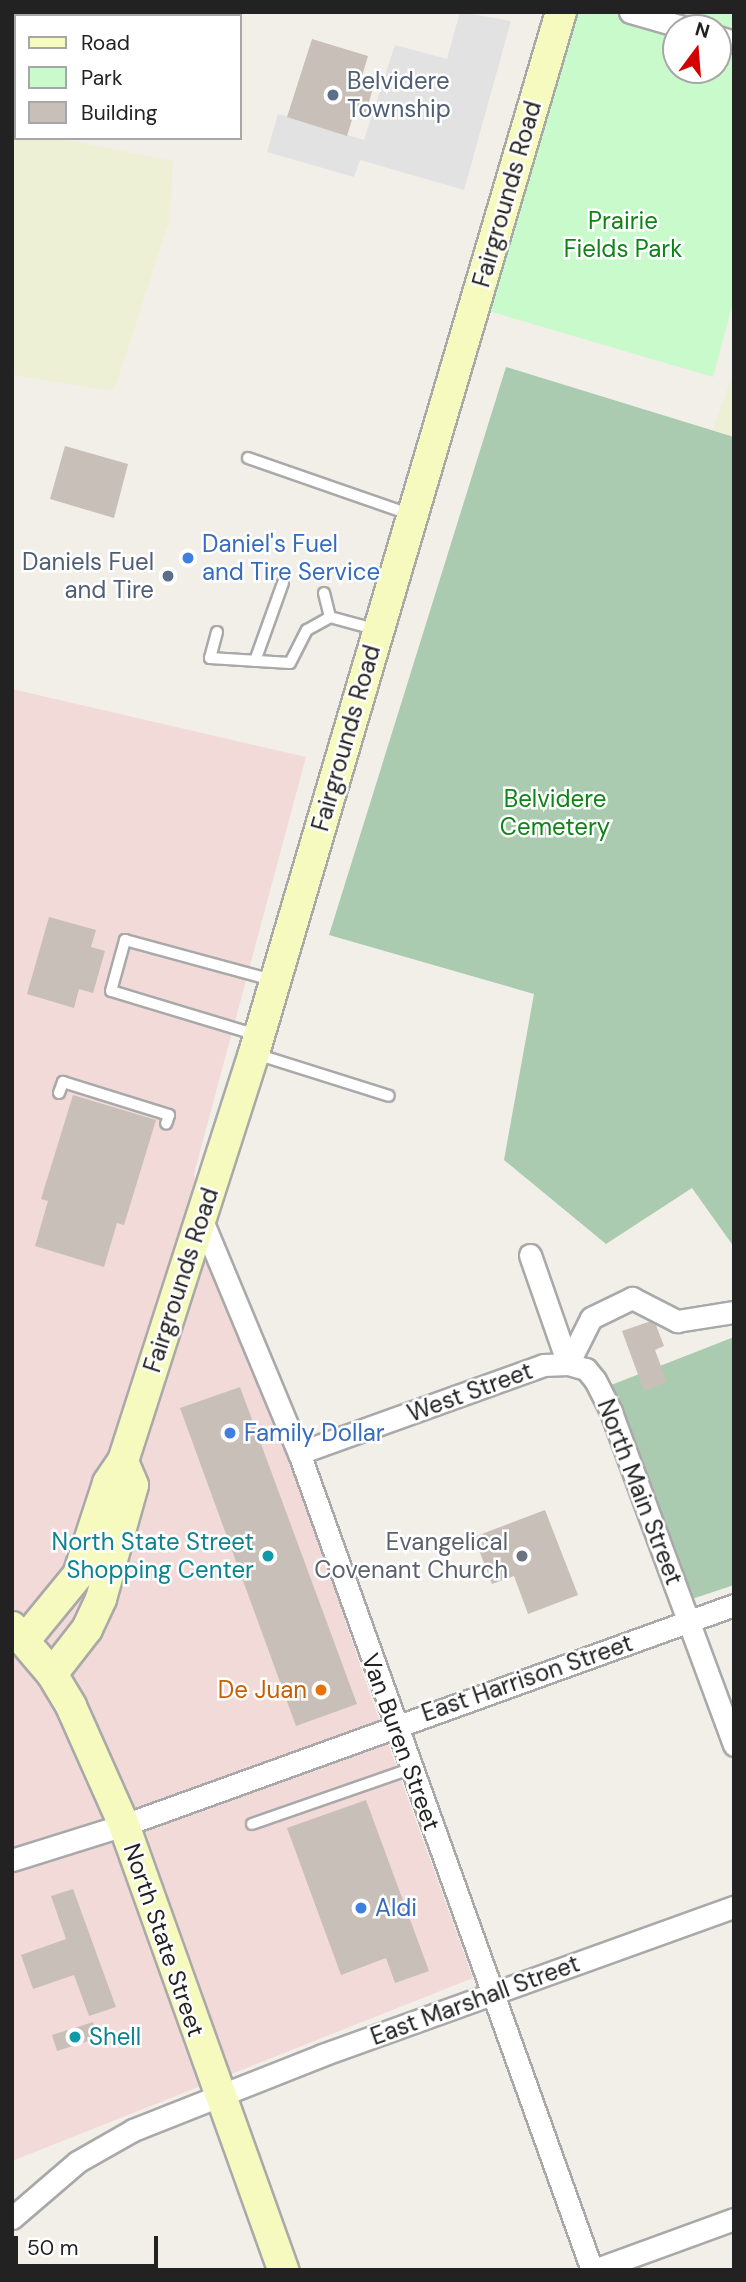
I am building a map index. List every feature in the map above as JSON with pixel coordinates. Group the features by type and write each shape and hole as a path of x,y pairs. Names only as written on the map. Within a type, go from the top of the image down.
{"main road":[{"name":"Fairgrounds Road","path":"18,1634 78,1575 108,1483 123,1461 256,1044 409,514 561,12"},
{"path":"52,1674 87,1629 102,1599 133,1485 123,1461"},
{"name":"North State Street","path":"18,1634 52,1674 82,1726 124,1825 219,2100 283,2270"}],"street":[{"path":"630,12 662,21"},
{"name":"Van Buren Street","path":"201,1218 299,1453 491,1993 593,2270"},
{"path":"530,1255 568,1364"},
{"name":"West Street","path":"299,1453 543,1365 568,1364 591,1318 632,1298 677,1321 734,1312"},
{"name":"North Main Street","path":"568,1364 586,1369 595,1380 690,1621 734,1745"},
{"name":"East Harrison Street","path":"12,1860 124,1825 395,1725 734,1605"},
{"name":"East Marshall Street","path":"12,2218 77,2162 133,2130 219,2100 322,2055 734,1907"},
{"path":"593,2270 734,2219"}],"lane":[{"path":"248,458 409,514"},
{"path":"255,661 282,583"},
{"path":"324,593 330,617"},
{"path":"217,632 209,658 290,663 307,630 330,617 377,630"},
{"path":"275,981 125,940 111,992 256,1044 389,1096"},
{"path":"59,1093 63,1082 169,1115 166,1124"},
{"path":"253,1825 413,1768"}],"shaded area":[{"path":"460,12 511,21 464,190 360,160 354,177 267,152 278,114 364,140 395,45 447,59"},
{"path":"12,689 306,757 194,1174 371,1697 473,1978 12,2161"}],"green space":[{"name":"Prairie Fields Park","path":"576,12 734,12 734,299 713,377 485,310"},
{"path":"12,108 14,140 67,140 173,161 170,219 114,391 12,375"},
{"name":"Belvidere Cemetery","path":"506,367 734,437 734,1247 692,1188 606,1244 504,1160 534,994 329,935"},
{"path":"734,370 734,437 713,430"},
{"path":"734,1337 734,1585 686,1601 606,1387"}],"building":[{"path":"12,12 42,12 14,14 14,41"},
{"name":"Belvidere Township","path":"312,39 368,56 362,76 375,80 366,113 355,110 347,136 287,117"},
{"path":"65,446 128,464 114,518 50,499"},
{"path":"49,917 96,930 91,947 105,951 93,993 79,989 74,1008 27,994"},
{"path":"73,1095 156,1120 124,1225 117,1223 104,1267 35,1246 48,1201 41,1199"},
{"path":"654,1320 664,1346 655,1350 667,1382 644,1391 622,1331"},
{"name":"North State Street Shopping Center","path":"240,1387 357,1704 296,1726 180,1408"},
{"name":"Evangelical Covenant Church","path":"545,1510 578,1595 528,1614 514,1576 492,1584 474,1537"},
{"name":"Aldi","path":"366,1800 429,1971 395,1983 386,1958 341,1975 287,1828"},
{"name":"Shell","path":"73,1889 116,2007 89,2016 74,1975 33,1989 21,1955 66,1939 51,1896"},
{"name":"Shell","path":"93,2022 98,2038 57,2051 52,2035"}],"place":[{"name":"Belvidere Township","path":"333,95"},
{"name":"Daniel's Fuel and Tire Service","path":"188,558"},
{"name":"Daniels Fuel and Tire","path":"168,576"},
{"name":"Family Dollar","path":"230,1433"},
{"name":"North State Street Shopping Center","path":"268,1556"},
{"name":"Evangelical Covenant Church","path":"522,1556"},
{"name":"De Juan","path":"321,1690"},
{"name":"Aldi","path":"361,1908"},
{"name":"Shell","path":"75,2037"}]}
